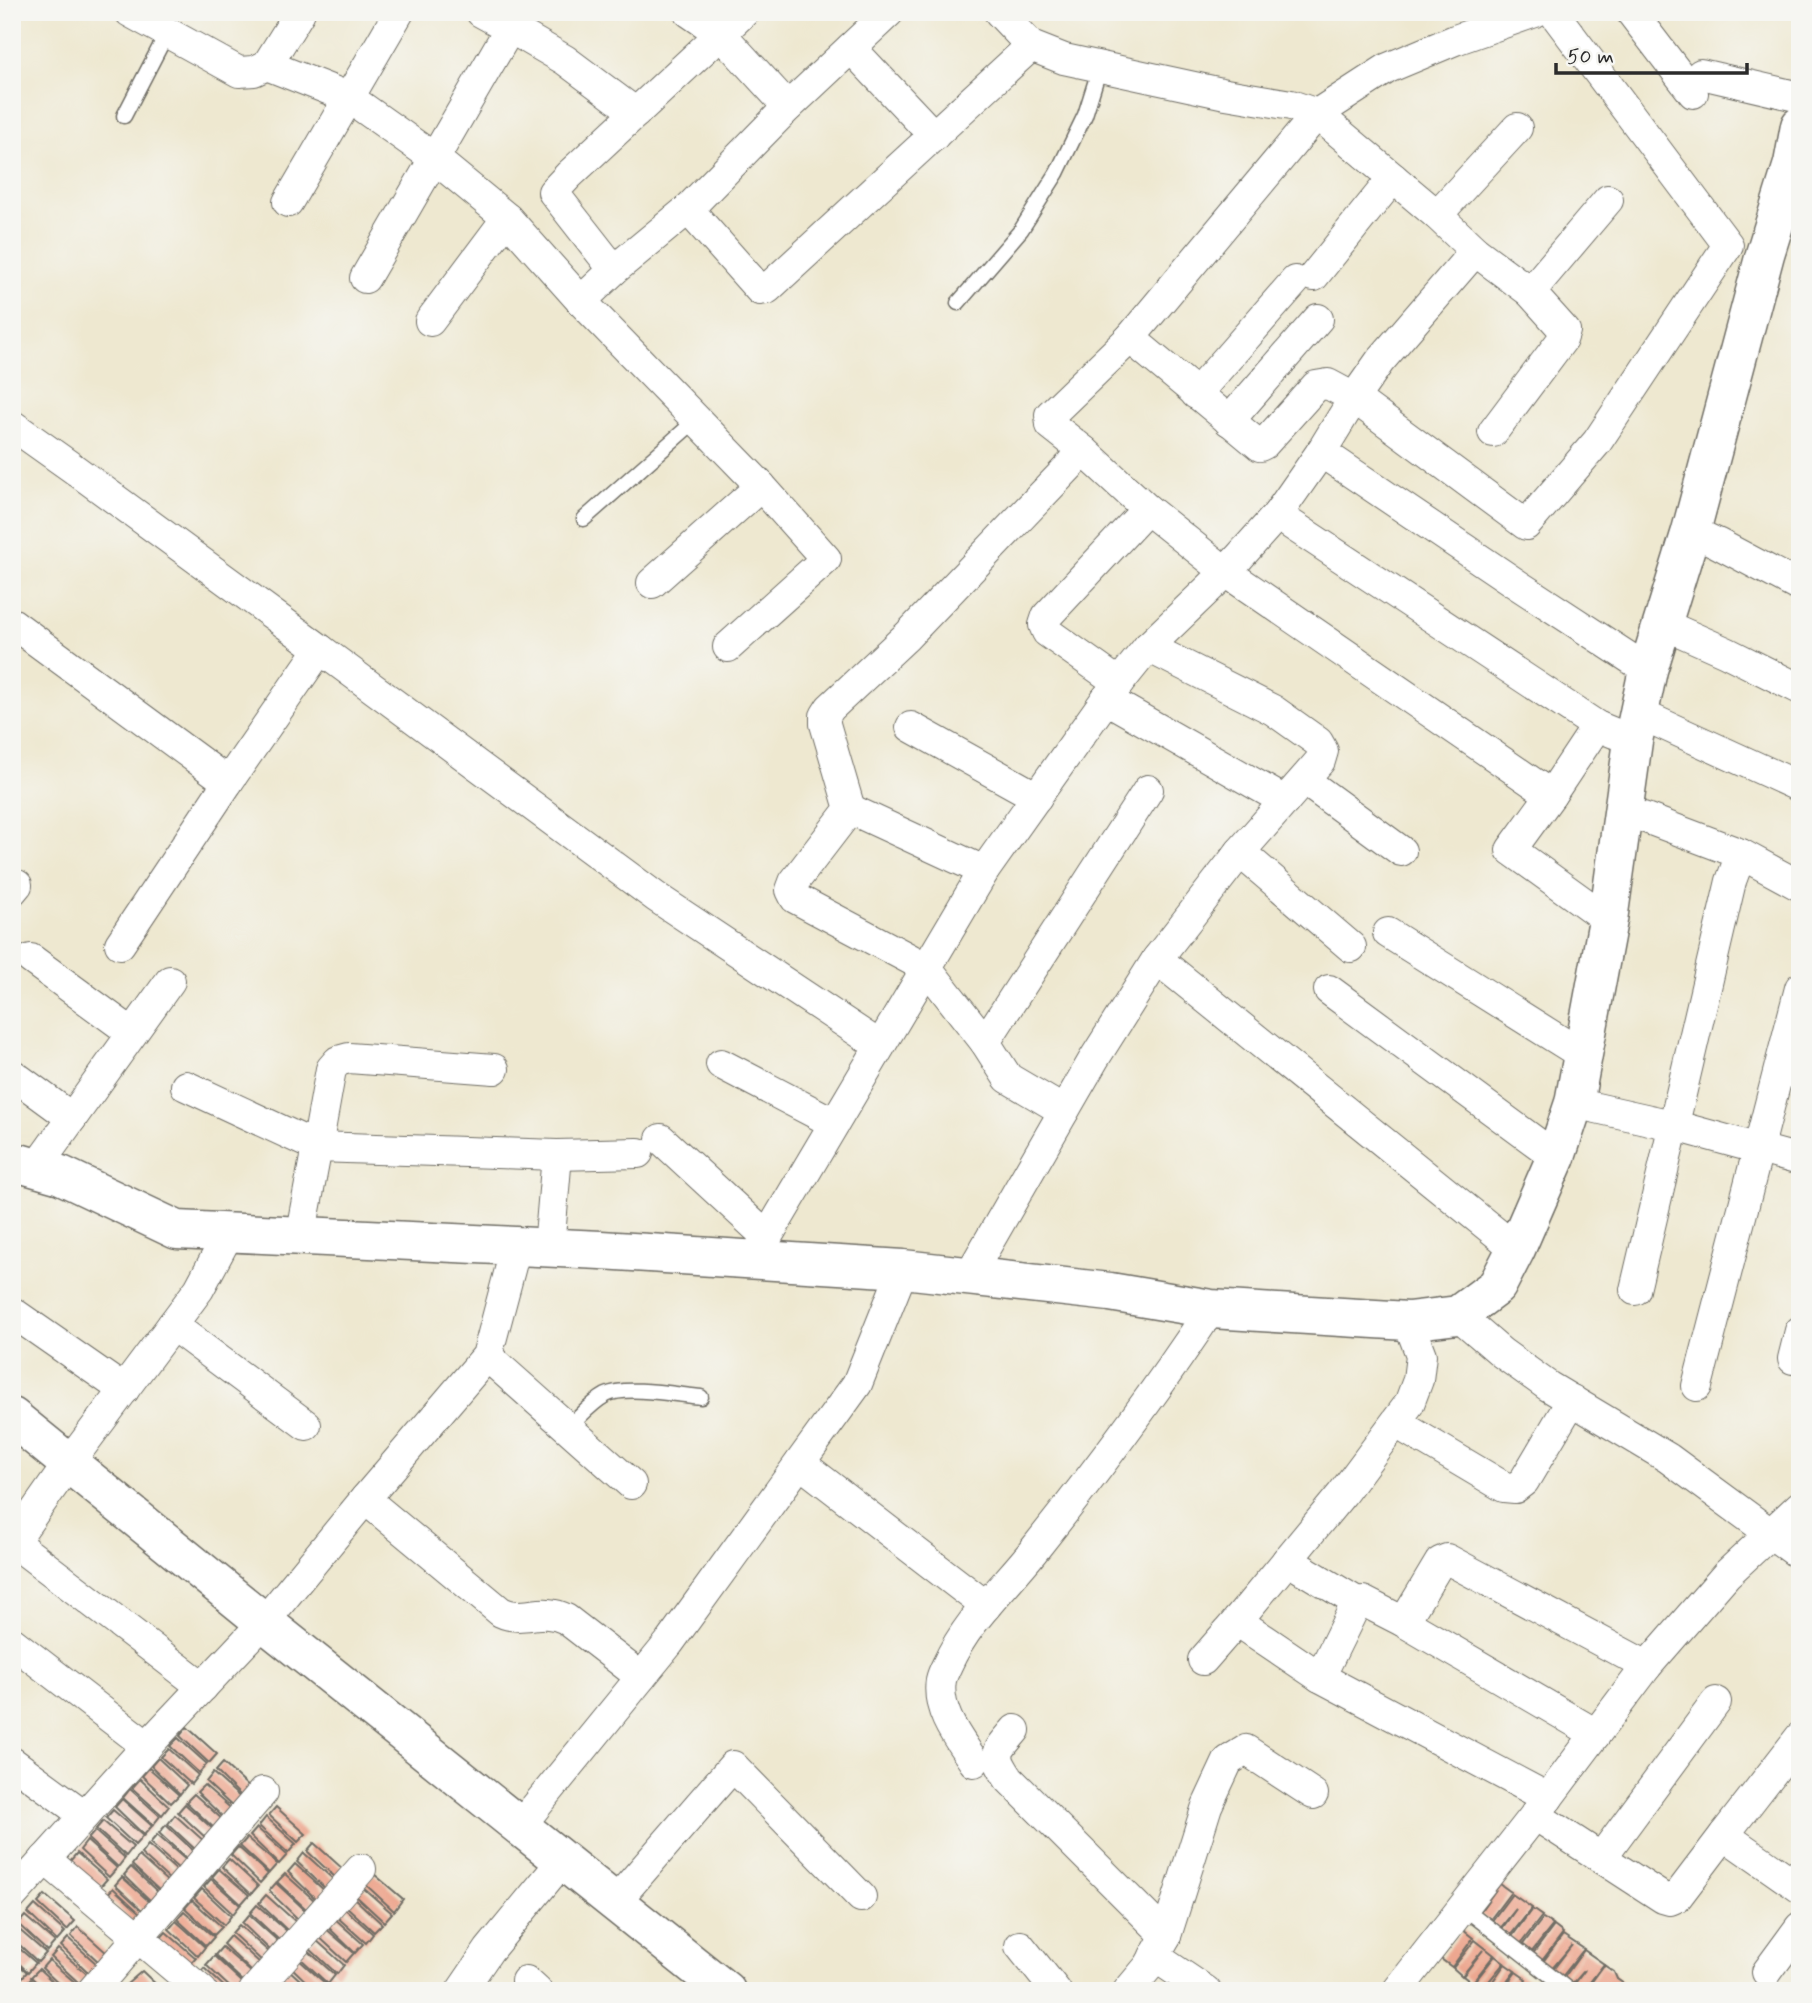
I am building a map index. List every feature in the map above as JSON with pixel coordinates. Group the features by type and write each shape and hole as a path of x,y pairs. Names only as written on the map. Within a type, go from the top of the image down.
{"street":[{"path":"130,12 174,22 239,72 254,71 267,65 300,12"},
{"path":"288,202 398,12"},
{"path":"481,12 565,60 636,113"},
{"path":"689,12 721,34 788,107"},
{"path":"614,270 553,192 744,12"},
{"path":"581,301 688,209 788,107 889,12"},
{"path":"999,12 1031,47 1063,59 1291,105 1317,114 1437,215 1475,251 1530,292 1566,331 1493,432"},
{"path":"1535,12 1455,40 1388,68 1317,114 1130,338 1050,415 1051,425 1084,451 1147,509 1226,572 1551,795"},
{"path":"1553,12 1728,245 1765,254"},
{"path":"1631,12 1697,83 1800,97"},
{"path":"365,278 510,28"},
{"path":"688,209 760,290 767,289 1031,47"},
{"path":"851,48 934,136"},
{"path":"267,65 348,97 434,158 507,218 581,301 761,486 827,559 728,647"},
{"path":"170,981 72,1118 24,1164 61,1175 177,1230 533,1247 760,1248 903,1269 1110,1292 1211,1309 1408,1321 1458,1315 1497,1286 1556,1157 1574,1103 1608,920 1635,727 1648,670 1691,531 1765,254 1793,164 1800,126"},
{"path":"1437,215 1517,128"},
{"path":"1196,394 1304,279 1393,178"},
{"path":"1530,292 1608,200"},
{"path":"430,321 507,218"},
{"path":"1130,338 1260,446 1316,386 1328,384 1354,398 1526,525 1597,442 1728,245"},
{"path":"760,1248 984,871 1113,691 1148,648 1226,572 1277,514 1380,361 1475,251"},
{"path":"1229,421 1318,319"},
{"path":"13,428 74,469 656,897 880,1046"},
{"path":"984,871 850,809 825,716 1084,451"},
{"path":"1321,452 1648,670"},
{"path":"652,583 761,486"},
{"path":"1147,509 1047,616 1044,625 1048,632 1113,691 1401,851"},
{"path":"1277,514 1597,726 1635,727 1800,787"},
{"path":"1691,531 1800,587"},
{"path":"12,623 228,782"},
{"path":"1663,624 1800,689"},
{"path":"969,1276 1094,1059 1157,959 1240,852 1320,761 1324,751 1318,742 1273,709 1148,648"},
{"path":"120,944 320,649"},
{"path":"1597,726 1511,850 1608,920"},
{"path":"911,727 1037,797"},
{"path":"985,1042 1149,790"},
{"path":"850,809 794,882 791,890 795,898 927,968 985,1042 1007,1078 1064,1111"},
{"path":"1623,814 1643,817 1741,854 1800,886"},
{"path":"1240,852 1351,947"},
{"path":"1635,1290 1731,881 1741,854"},
{"path":"1388,933 1581,1054"},
{"path":"31,959 132,1034"},
{"path":"1157,959 1516,1248"},
{"path":"1697,1386 1800,988"},
{"path":"1329,990 1556,1157"},
{"path":"300,1237 331,1069 338,1061 349,1058 494,1069"},
{"path":"721,1064 834,1123"},
{"path":"12,1074 72,1118"},
{"path":"186,1086 317,1147 557,1155 649,1146 760,1248"},
{"path":"1574,1103 1672,1125 1800,1160"},
{"path":"202,1991 139,1936 24,1876 264,1622 487,1356 533,1247 557,1155"},
{"path":"203,1687 13,1543 199,1289 229,1233"},
{"path":"520,1826 669,1643 857,1384 903,1269"},
{"path":"974,1762 953,1731 942,1703 941,1679 956,1646 986,1605 1033,1552 1137,1415 1211,1309"},
{"path":"12,1312 124,1390"},
{"path":"1458,1315 1502,1353 1548,1386 1668,1458 1800,1555"},
{"path":"1203,1660 1342,1493 1409,1404 1418,1380 1421,1355 1408,1321"},
{"path":"172,1325 306,1425"},
{"path":"487,1356 631,1484"},
{"path":"1408,1430 1504,1487 1515,1488 1524,1481 1573,1400"},
{"path":"12,1417 726,1991"},
{"path":"800,1463 986,1605"},
{"path":"365,1499 501,1612 509,1616 546,1612 556,1614 641,1677"},
{"path":"1399,1990 1647,1666 1727,1574 1800,1506"},
{"path":"1404,1622 1440,1562 1447,1559 1647,1666"},
{"path":"1287,1560 1357,1602 1363,1601 1404,1622 1596,1734"},
{"path":"1320,1677 1357,1602"},
{"path":"1237,1621 1320,1677 1541,1806 1601,1858 1670,1900 1677,1897 1800,1737"},
{"path":"12,1642 147,1746"},
{"path":"1601,1858 1716,1702"},
{"path":"1015,1730 998,1751 998,1762 1009,1779 1160,1946 1206,1991"},
{"path":"1128,1991 1149,1966 1160,1946 1207,1807 1228,1761 1245,1751 1314,1794"},
{"path":"12,1762 84,1815"},
{"path":"615,1902 733,1766 861,1897"},
{"path":"92,1991 262,1792"},
{"path":"1724,1836 1800,1888"},
{"path":"461,1991 489,1950 563,1860"},
{"path":"254,1991 361,1869"},
{"path":"1767,1972 1800,1927"},
{"path":"1020,1946 1056,1991"}],"lane":[{"path":"124,116 174,22"},
{"path":"958,303 1021,230 1057,173 1085,115 1100,67"},
{"path":"584,519 696,420"},
{"path":"568,1428 594,1403 608,1394 625,1390 701,1397"},
{"path":"1463,1907 1570,1991"}],"building":[{"path":"187,1727 217,1754 209,1763 180,1736"},
{"path":"178,1738 207,1764 199,1773 170,1746"},
{"path":"169,1749 198,1775 191,1784 161,1757"},
{"path":"158,1758 187,1785 180,1794 151,1766"},
{"path":"223,1763 252,1790 244,1799 216,1771"},
{"path":"149,1768 179,1795 171,1803 142,1776"},
{"path":"213,1773 243,1800 235,1809 206,1782"},
{"path":"140,1779 169,1806 162,1815 132,1788"},
{"path":"204,1785 234,1811 226,1820 197,1792"},
{"path":"130,1789 160,1816 153,1825 123,1798"},
{"path":"194,1794 223,1820 215,1829 186,1802"},
{"path":"122,1799 152,1826 144,1835 115,1807"},
{"path":"185,1804 214,1830 207,1839 178,1812"},
{"path":"276,1807 306,1834 298,1842 269,1815"},
{"path":"113,1810 143,1836 135,1845 106,1818"},
{"path":"175,1815 205,1842 197,1851 168,1824"},
{"path":"266,1817 296,1844 288,1853 259,1826"},
{"path":"103,1821 133,1847 126,1856 96,1829"},
{"path":"166,1825 195,1852 188,1860 159,1833"},
{"path":"257,1828 287,1855 279,1864 250,1836"},
{"path":"95,1831 125,1858 118,1867 88,1839"},
{"path":"157,1835 187,1861 180,1870 150,1843"},
{"path":"247,1838 277,1864 269,1873 240,1846"},
{"path":"87,1841 117,1868 109,1877 80,1850"},
{"path":"314,1843 343,1869 336,1878 307,1851"},
{"path":"148,1845 178,1872 171,1881 141,1854"},
{"path":"238,1847 268,1874 260,1883 231,1855"},
{"path":"77,1853 107,1879 99,1888 70,1861"},
{"path":"304,1853 334,1880 326,1889 297,1862"},
{"path":"139,1856 169,1883 161,1892 132,1865"},
{"path":"229,1859 258,1886 251,1894 222,1867"},
{"path":"295,1864 325,1891 317,1900 288,1872"},
{"path":"131,1867 160,1894 153,1903 124,1875"},
{"path":"219,1869 249,1895 241,1904 212,1877"},
{"path":"285,1874 314,1900 306,1909 277,1882"},
{"path":"374,1874 403,1899 394,1911 365,1884"},
{"path":"122,1877 152,1904 144,1912 115,1885"},
{"path":"211,1879 240,1905 233,1914 204,1887"},
{"path":"276,1883 305,1910 298,1919 269,1891"},
{"path":"1500,1884 1511,1892 1489,1921 1479,1913"},
{"path":"362,1887 392,1913 384,1922 355,1895"},
{"path":"113,1888 142,1915 135,1924 106,1896"},
{"path":"202,1889 231,1916 224,1925 194,1898"},
{"path":"1512,1894 1532,1908 1509,1937 1501,1930 1516,1909 1499,1930 1491,1922"},
{"path":"45,1895 75,1921 67,1930 38,1903"},
{"path":"266,1895 296,1922 288,1931 259,1903"},
{"path":"353,1897 382,1924 374,1932 345,1905"},
{"path":"192,1900 222,1927 214,1935 185,1908"},
{"path":"35,1905 65,1932 57,1941 28,1913"},
{"path":"257,1905 287,1931 279,1940 250,1913"},
{"path":"344,1908 373,1934 366,1943 336,1916"},
{"path":"1532,1909 1542,1916 1519,1946 1511,1938"},
{"path":"184,1911 214,1937 206,1946 177,1919"},
{"path":"249,1915 278,1941 270,1950 242,1923"},
{"path":"25,1916 55,1942 47,1951 18,1924"},
{"path":"333,1917 363,1944 355,1953 326,1925"},
{"path":"1543,1918 1553,1925 1530,1954 1521,1947"},
{"path":"176,1921 205,1947 198,1956 169,1929"},
{"path":"239,1925 269,1952 262,1961 232,1933"},
{"path":"1554,1926 1563,1933 1541,1962 1532,1955"},
{"path":"16,1927 46,1953 38,1962 12,1938 12,1931"},
{"path":"78,1927 108,1954 100,1963 71,1936"},
{"path":"324,1927 354,1953 346,1962 317,1935"},
{"path":"1463,1930 1473,1938 1452,1967 1441,1959"},
{"path":"166,1932 196,1958 188,1967 159,1940"},
{"path":"1563,1935 1584,1949 1561,1978 1552,1971 1572,1945 1551,1970 1542,1963"},
{"path":"230,1936 260,1963 252,1972 223,1944"},
{"path":"68,1938 98,1965 90,1974 61,1946"},
{"path":"315,1939 344,1965 337,1974 308,1947"},
{"path":"1475,1940 1494,1955 1472,1983 1463,1976 1483,1950 1462,1976 1453,1968"},
{"path":"12,1942 36,1963 28,1972 12,1957"},
{"path":"222,1947 252,1973 244,1982 215,1955"},
{"path":"305,1948 335,1975 328,1984 298,1956"},
{"path":"58,1949 88,1975 80,1984 51,1957"},
{"path":"1584,1950 1604,1964 1583,1991 1578,1991 1573,1986 1585,1970 1571,1986 1563,1979"},
{"path":"214,1956 243,1983 237,1991 206,1965"},
{"path":"1495,1956 1504,1963 1481,1991 1473,1984"},
{"path":"297,1958 327,1985 322,1991 316,1991 290,1966"},
{"path":"12,1959 27,1972 19,1981 12,1975"},
{"path":"49,1960 79,1986 75,1991 66,1991 42,1968"},
{"path":"1505,1964 1515,1971 1500,1991 1486,1991"},
{"path":"1604,1965 1614,1972 1617,1979 1634,1991 1585,1991"},
{"path":"204,1968 229,1991 212,1991 197,1976"},
{"path":"39,1969 63,1991 46,1991 31,1977"},
{"path":"288,1969 312,1991 295,1991 281,1977"},
{"path":"142,1971 163,1991 133,1991 126,1985"},
{"path":"1516,1972 1526,1979 1517,1991 1502,1991"},
{"path":"30,1979 43,1991 27,1991 23,1987"},
{"path":"1526,1981 1536,1987 1533,1991 1518,1991"}]}
